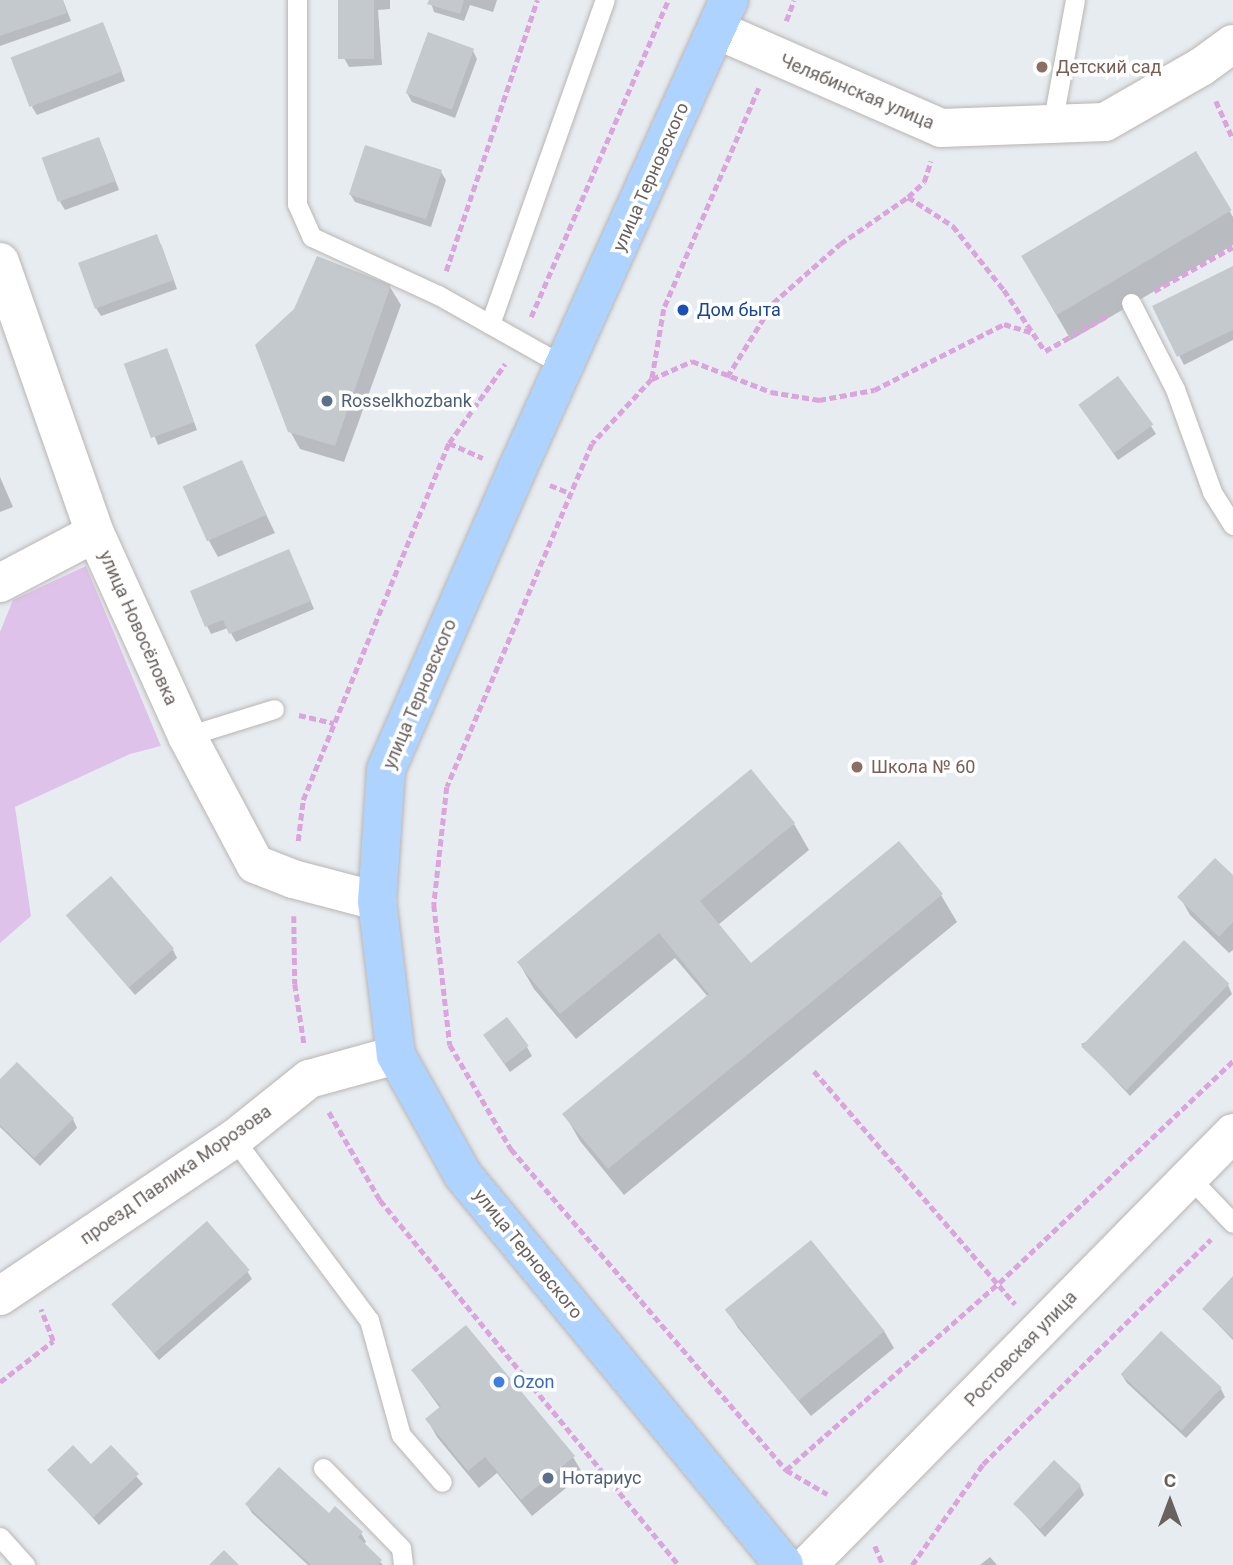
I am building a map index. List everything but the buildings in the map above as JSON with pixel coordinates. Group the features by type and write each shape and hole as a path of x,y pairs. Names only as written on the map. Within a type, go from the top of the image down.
{"main road":[{"name":"улица Терновского","path":"723,15 566,367 516,472 386,770 377,901 396,1055 463,1175 784,1565"}],"street":[{"name":"Челябинская улица","path":"723,15 773,55 942,128 1105,122 1201,67 1233,44"},
{"name":"улица Новосёловка","path":"0,262 95,533 187,736 255,863 293,879 377,901"},
{"path":"0,583 95,533"},
{"name":"проезд Павлика Морозова","path":"15,1286 234,1139 309,1079 396,1055"},
{"name":"Ростовская улица","path":"808,1565 1233,1133"}],"lane":[{"path":"297,0 297,204 312,237 438,295 566,367"},
{"path":"490,324 605,0"},
{"path":"1052,125 1076,0"},
{"path":"1130,303 1175,389 1212,492 1233,524"},
{"path":"187,736 274,709"},
{"path":"234,1139 369,1320 401,1435 442,1482"},
{"path":"1189,1178 1231,1222"},
{"path":"323,1468 401,1549 403,1565"},
{"path":"0,1537 24,1565"}],"path":[{"path":"438,295 537,0"},
{"path":"521,341 668,0"},
{"path":"653,379 664,309 773,55"},
{"path":"727,377 773,303 839,244 908,197 924,182 942,128"},
{"path":"908,197 953,226 1004,290 1045,351 1233,247"},
{"path":"861,1514 786,1469 511,1149 450,1045 434,905 447,787 593,444 653,379 692,361 727,377 771,392 819,400 874,390 1004,324 1032,332"},
{"path":"449,443 492,462"},
{"path":"274,709 335,723"},
{"path":"786,1469 999,1283 1233,1061"},
{"path":"814,1071 999,1283 1037,1333"},
{"path":"912,1565 983,1464 1231,1222"},
{"path":"0,1382 53,1341 15,1286"}],"shaded area":[{"path":"86,566 161,746 130,754 15,807 31,916 0,943 0,632 13,600"}],"place":[{"name":"Детский сад","path":"1042,67"},
{"name":"Дом быта","path":"683,310"},
{"name":"Rosselkhozbank","path":"327,401"},
{"name":"Школа № 60","path":"857,767"},
{"name":"Ozon","path":"499,1382"},
{"name":"Нотариус","path":"548,1478"}]}
